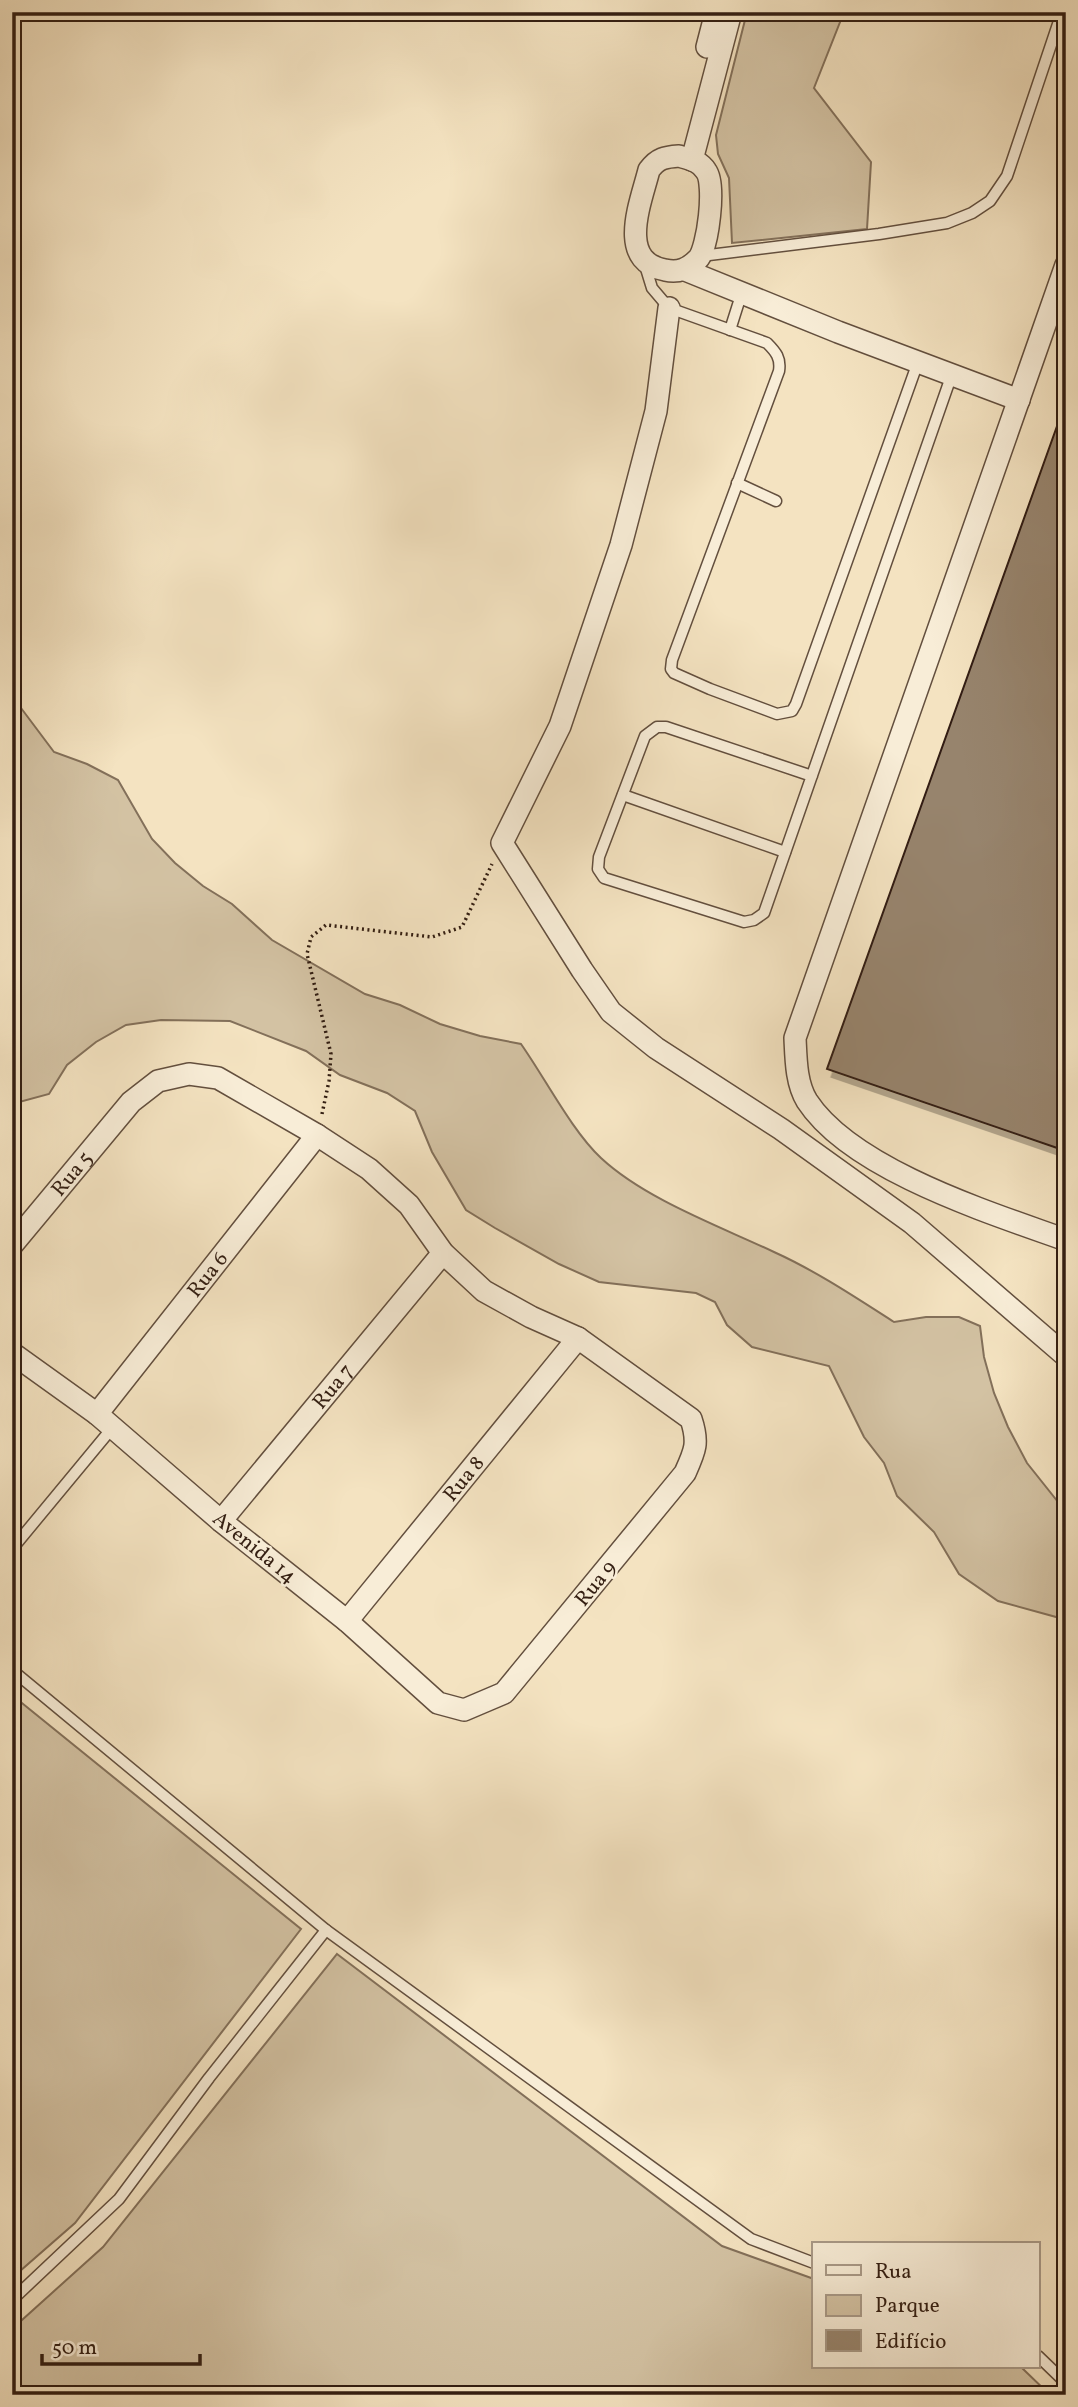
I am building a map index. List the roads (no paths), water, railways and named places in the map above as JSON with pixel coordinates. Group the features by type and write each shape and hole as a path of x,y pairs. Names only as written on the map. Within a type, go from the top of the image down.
{"street":[{"path":"685,158 716,12"},
{"path":"685,158 731,12"},
{"path":"664,157 685,158 702,164 709,174 712,201 693,263 672,272 643,262 634,231 649,170 655,162 664,157"},
{"path":"693,263 742,292 1019,400"},
{"path":"1066,265 795,1038 796,1069 807,1100 835,1131 874,1159 951,1199 1066,1240"},
{"path":"669,308 656,411 621,545 560,726 502,843 611,1012 656,1048 782,1129 912,1223 1066,1356"},
{"name":"Rua 5","path":"12,1245 131,1102 158,1081 189,1074 218,1078 317,1135 369,1170 409,1205 443,1253 484,1291 531,1317 579,1338 691,1419 696,1433 696,1450 685,1473"},
{"name":"Rua 6","path":"105,1421 317,1135"},
{"name":"Rua 7","path":"221,1521 443,1253"},
{"name":"Rua 8","path":"347,1621 579,1338"},
{"name":"Avenida 14","path":"12,1353 105,1421 221,1521 347,1621 438,1703 464,1710 504,1693"},
{"name":"Rua 9","path":"504,1693 685,1473"}],"lane":[{"path":"693,263 947,223 972,213 990,201 1007,176 1062,12"},
{"path":"643,262 652,288 669,308 767,343 780,361 779,371 672,660 671,669 674,673 710,689 777,714 792,711 796,704 918,362"},
{"path":"730,330 742,292"},
{"path":"812,776 666,727 657,727 646,736 599,857 598,869 604,878 744,922 754,920 764,913 785,852 812,776 952,374"},
{"path":"737,483 776,501"},
{"path":"623,794 785,852"},
{"path":"12,1549 105,1421"},
{"path":"12,1670 326,1930 751,2239 812,2262"},
{"path":"12,2300 119,2199 209,2078 326,1930"},
{"path":"1040,2358 1066,2383"}]}
